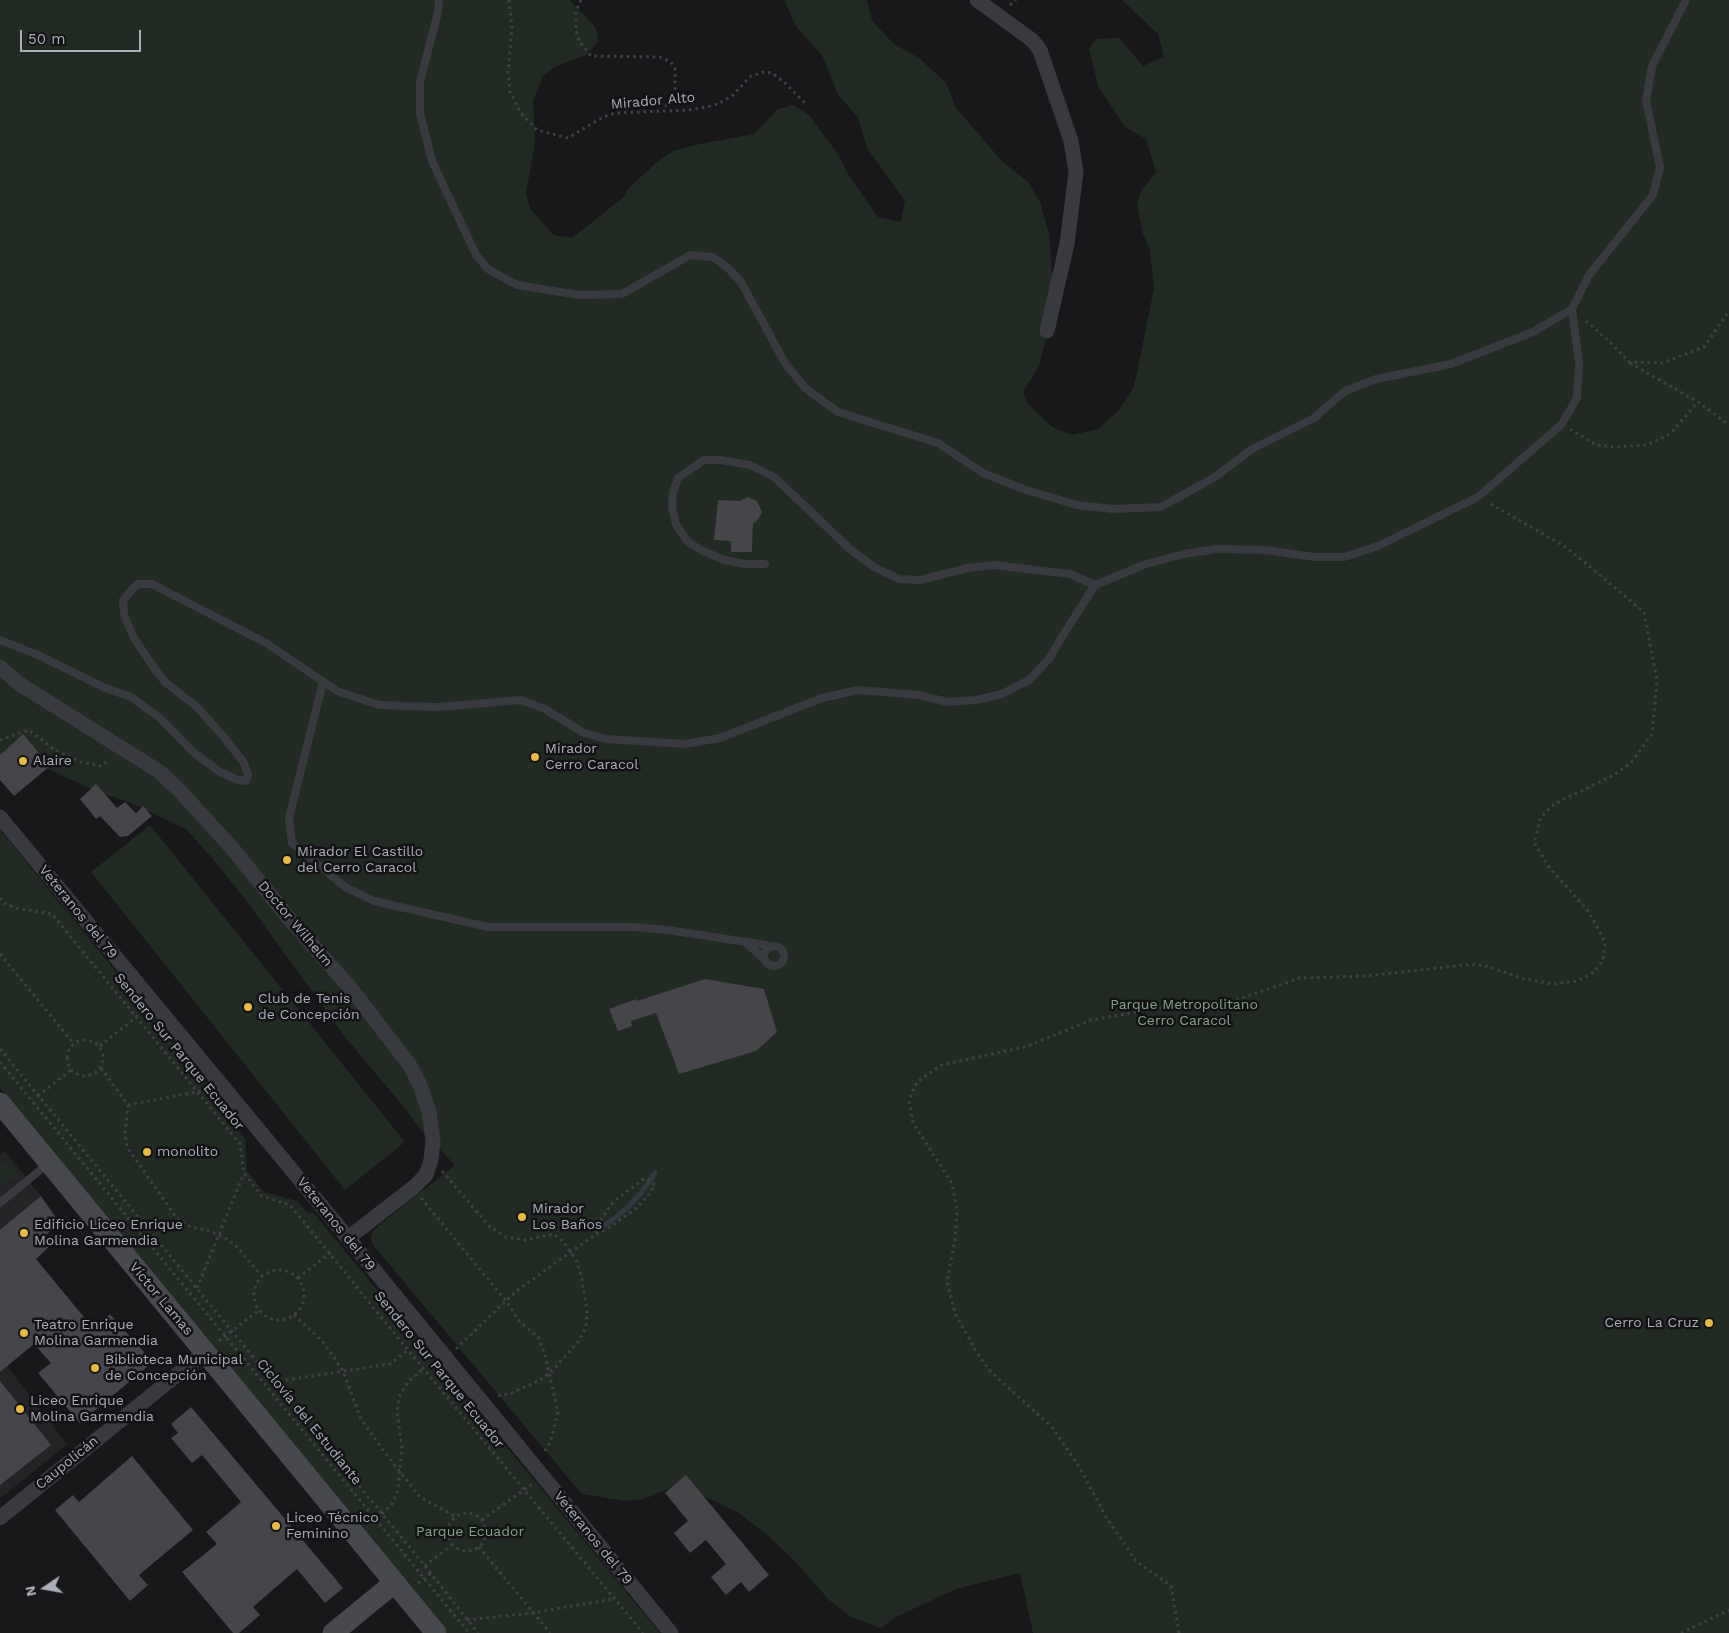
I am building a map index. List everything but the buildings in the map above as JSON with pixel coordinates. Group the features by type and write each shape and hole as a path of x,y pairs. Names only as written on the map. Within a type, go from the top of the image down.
{"main road":[{"name":"Víctor Lamas","path":"3,1114 49,1163 436,1633"},
{"path":"334,1633 394,1583"}],"street":[{"path":"977,0 1032,40 1040,50 1071,140 1076,172 1067,244 1047,331"},
{"name":"Doctor Wilhelm","path":"0,666 18,683 160,772 180,791 226,841 287,916 352,990 408,1064 419,1083 429,1112 432,1141 431,1160 426,1174 414,1187 348,1238"},
{"name":"Veteranos del 79","path":"0,817 671,1633"},
{"name":"Caupolicán","path":"0,1518 205,1352"}],"lane":[{"path":"439,0 438,12 420,82 420,113 432,160 476,255 488,269 517,285 579,295 622,294 690,255 713,258 728,268 741,282 786,363 805,388 838,412 938,443 983,473 1026,490 1077,505 1113,509 1161,507 1215,477 1252,450 1314,418 1345,391 1376,379 1451,364 1533,332 1572,309"},
{"path":"0,640 38,655 104,687 131,697 160,718 193,752 220,772 238,780 246,781 248,774 244,763 223,736 197,707 165,682 134,638 124,615 123,600 137,584 152,584 266,643 337,691 379,705 437,707 522,700 545,709 584,733 606,739 685,744 720,738 822,698 858,690 918,695 948,702 976,700 1002,694 1029,680 1050,659 1095,586 1146,564 1184,554 1217,549 1265,550 1315,558 1344,557 1378,546 1478,497 1562,424 1577,398 1578,363 1572,309 1589,275 1653,195 1660,166 1646,101 1647,92 1652,66 1686,0"},
{"path":"765,564 746,564 724,560 686,541 676,524 672,508 673,492 678,478 704,460 720,460 750,466 774,477 850,549 874,566 899,579 920,580 968,568 994,565 1070,574 1095,586"},
{"path":"323,682 289,818 292,843 345,888 374,901 488,927 636,927 676,931 744,941 780,948 784,954 784,959 776,966 770,965 744,941"},
{"path":"764,959 764,952 772,946"},
{"path":"0,1202 49,1163"}],"path":[{"name":"Mirador Alto","path":"509,0 512,26 508,72 510,92 521,113 537,130 568,138 603,117 616,113 689,110 720,103 733,94 752,76 764,72 772,74 785,83 805,103"},
{"path":"580,0 576,11 576,30 579,41 592,56 660,57 671,62 675,70 675,89 663,110"},
{"path":"1572,309 1610,342 1629,362 1698,402 1729,425"},
{"path":"1629,362 1662,362 1704,347 1729,311"},
{"path":"1562,424 1596,445 1616,447 1647,445 1670,434 1698,402"},
{"path":"1179,1633 1171,1586 1136,1560 1106,1517 1080,1468 1054,1428 992,1372 977,1353 956,1313 947,1282 956,1230 957,1211 952,1183 913,1123 909,1101 917,1082 941,1065 1025,1047 1091,1020 1160,1008 1213,1008 1300,978 1365,976 1465,965 1483,965 1522,978 1552,984 1578,982 1594,972 1603,961 1605,942 1589,912 1548,866 1534,842 1540,817 1554,804 1614,775 1631,763 1652,734 1657,680 1644,612 1566,547 1478,497"},
{"path":"0,740 29,730 55,750 81,762 100,766 124,749"},
{"name":"Sendero Sur Parque Ecuador","path":"0,898 4,903 16,908 52,914 240,1144 244,1173 262,1196 290,1205 642,1633"},
{"path":"0,954 74,1044"},
{"path":"100,1046 152,1002"},
{"path":"82,1040 88,1040 100,1046 104,1054 104,1060 96,1074 84,1077 78,1076 71,1070 67,1062 67,1056 68,1051 74,1044 82,1040"},
{"path":"0,1049 458,1606 478,1633"},
{"name":"Ciclovía del Estudiante","path":"0,1062 469,1633"},
{"path":"101,1068 128,1105 125,1133 127,1147 176,1217 182,1222 218,1234 237,1247 262,1276"},
{"path":"38,1096 71,1070"},
{"path":"128,1105 221,1086"},
{"path":"431,1160 489,1226 506,1237 526,1240 553,1234 563,1241 577,1262 586,1296 588,1312 586,1327 572,1350 553,1370 528,1387 512,1393 479,1399"},
{"path":"196,1288 244,1173"},
{"path":"446,1359 515,1292 596,1234 610,1227 635,1209 647,1197 655,1185 645,1178 613,1202 600,1221 596,1234"},
{"path":"414,1187 506,1301 520,1322 538,1337 545,1354 558,1412 550,1443 532,1464"},
{"path":"298,1278 330,1253"},
{"path":"285,1270 298,1278 304,1294 303,1302 294,1315 278,1320 270,1318 259,1310 254,1295 257,1281 268,1271 285,1270"},
{"path":"205,1352 259,1310"},
{"path":"294,1315 324,1343 343,1371 361,1419 420,1496 456,1517"},
{"path":"273,1382 390,1364 408,1350"},
{"path":"382,1514 392,1504 398,1490 402,1448 397,1411 400,1395 408,1382 423,1369"},
{"path":"482,1520 522,1489 543,1477"},
{"path":"461,1514 472,1514 482,1520 485,1525 486,1537 479,1548 468,1551 452,1544 448,1533 456,1517 461,1514"},
{"path":"425,1566 452,1544"},
{"path":"479,1548 550,1633"},
{"path":"467,1620 532,1613 614,1598"},
{"path":"1681,1633 1729,1610"}],"shaded area":[{"path":"5,1151 41,1196 45,1235 53,1243 0,1288 0,1155"},
{"name":"Liceo Enrique Molina Garmendia","path":"0,1357 67,1444 0,1499"}],"green space":[{"name":"Parque Metropolitano Cerro Caracol","path":"0,0 570,0 596,28 598,42 586,55 555,67 543,76 533,101 535,142 526,194 530,209 554,235 572,238 624,197 627,190 657,162 673,151 754,134 778,109 793,105 809,115 837,153 850,177 878,217 901,222 905,201 867,148 858,117 838,95 822,55 797,28 784,0 867,0 872,21 894,44 919,58 946,83 956,108 1002,161 1028,182 1040,202 1049,234 1053,285 1045,342 1039,366 1023,392 1027,403 1052,427 1072,435 1098,429 1119,410 1134,387 1154,288 1150,250 1143,234 1137,205 1141,191 1156,172 1146,139 1125,127 1098,86 1089,49 1096,39 1119,38 1143,66 1164,57 1158,34 1122,0 1729,0 1729,1633 1033,1633 1020,1573 956,1589 894,1618 881,1628 851,1617 828,1599 794,1560 766,1534 739,1513 712,1500 678,1485 644,1499 625,1501 580,1492 373,1245 372,1233 378,1226 455,1165 420,1129 345,1037 248,903 186,829 131,803 93,790 17,754 0,760"},
{"name":"Club de Tenis de Concepción","path":"150,825 405,1142 345,1190 91,872"},
{"name":"Parque Ecuador","path":"0,830 232,1113 229,1118 245,1139 247,1171 264,1192 297,1201 308,1213 313,1212 660,1633 447,1633 0,1088"},
{"path":"6,1160 18,1174 0,1188 0,1164"}],"waterway":[{"path":"602,1226 626,1209 641,1193 655,1173"}],"place":[{"name":"Mirador Cerro Caracol","path":"535,757"},
{"name":"Alaire","path":"23,761"},
{"name":"Mirador El Castillo del Cerro Caracol","path":"287,860"},
{"name":"Club de Tenis de Concepción","path":"248,1007"},
{"name":"monolito","path":"147,1152"},
{"name":"Mirador Los Baños","path":"522,1217"},
{"name":"Edificio Liceo Enrique Molina Garmendia","path":"24,1233"},
{"name":"Cerro La Cruz","path":"1709,1323"},
{"name":"Teatro Enrique Molina Garmendia","path":"24,1333"},
{"name":"Biblioteca Municipal de Concepción","path":"95,1368"},
{"name":"Liceo Enrique Molina Garmendia","path":"20,1409"},
{"name":"Liceo Técnico Feminino","path":"276,1526"}]}
